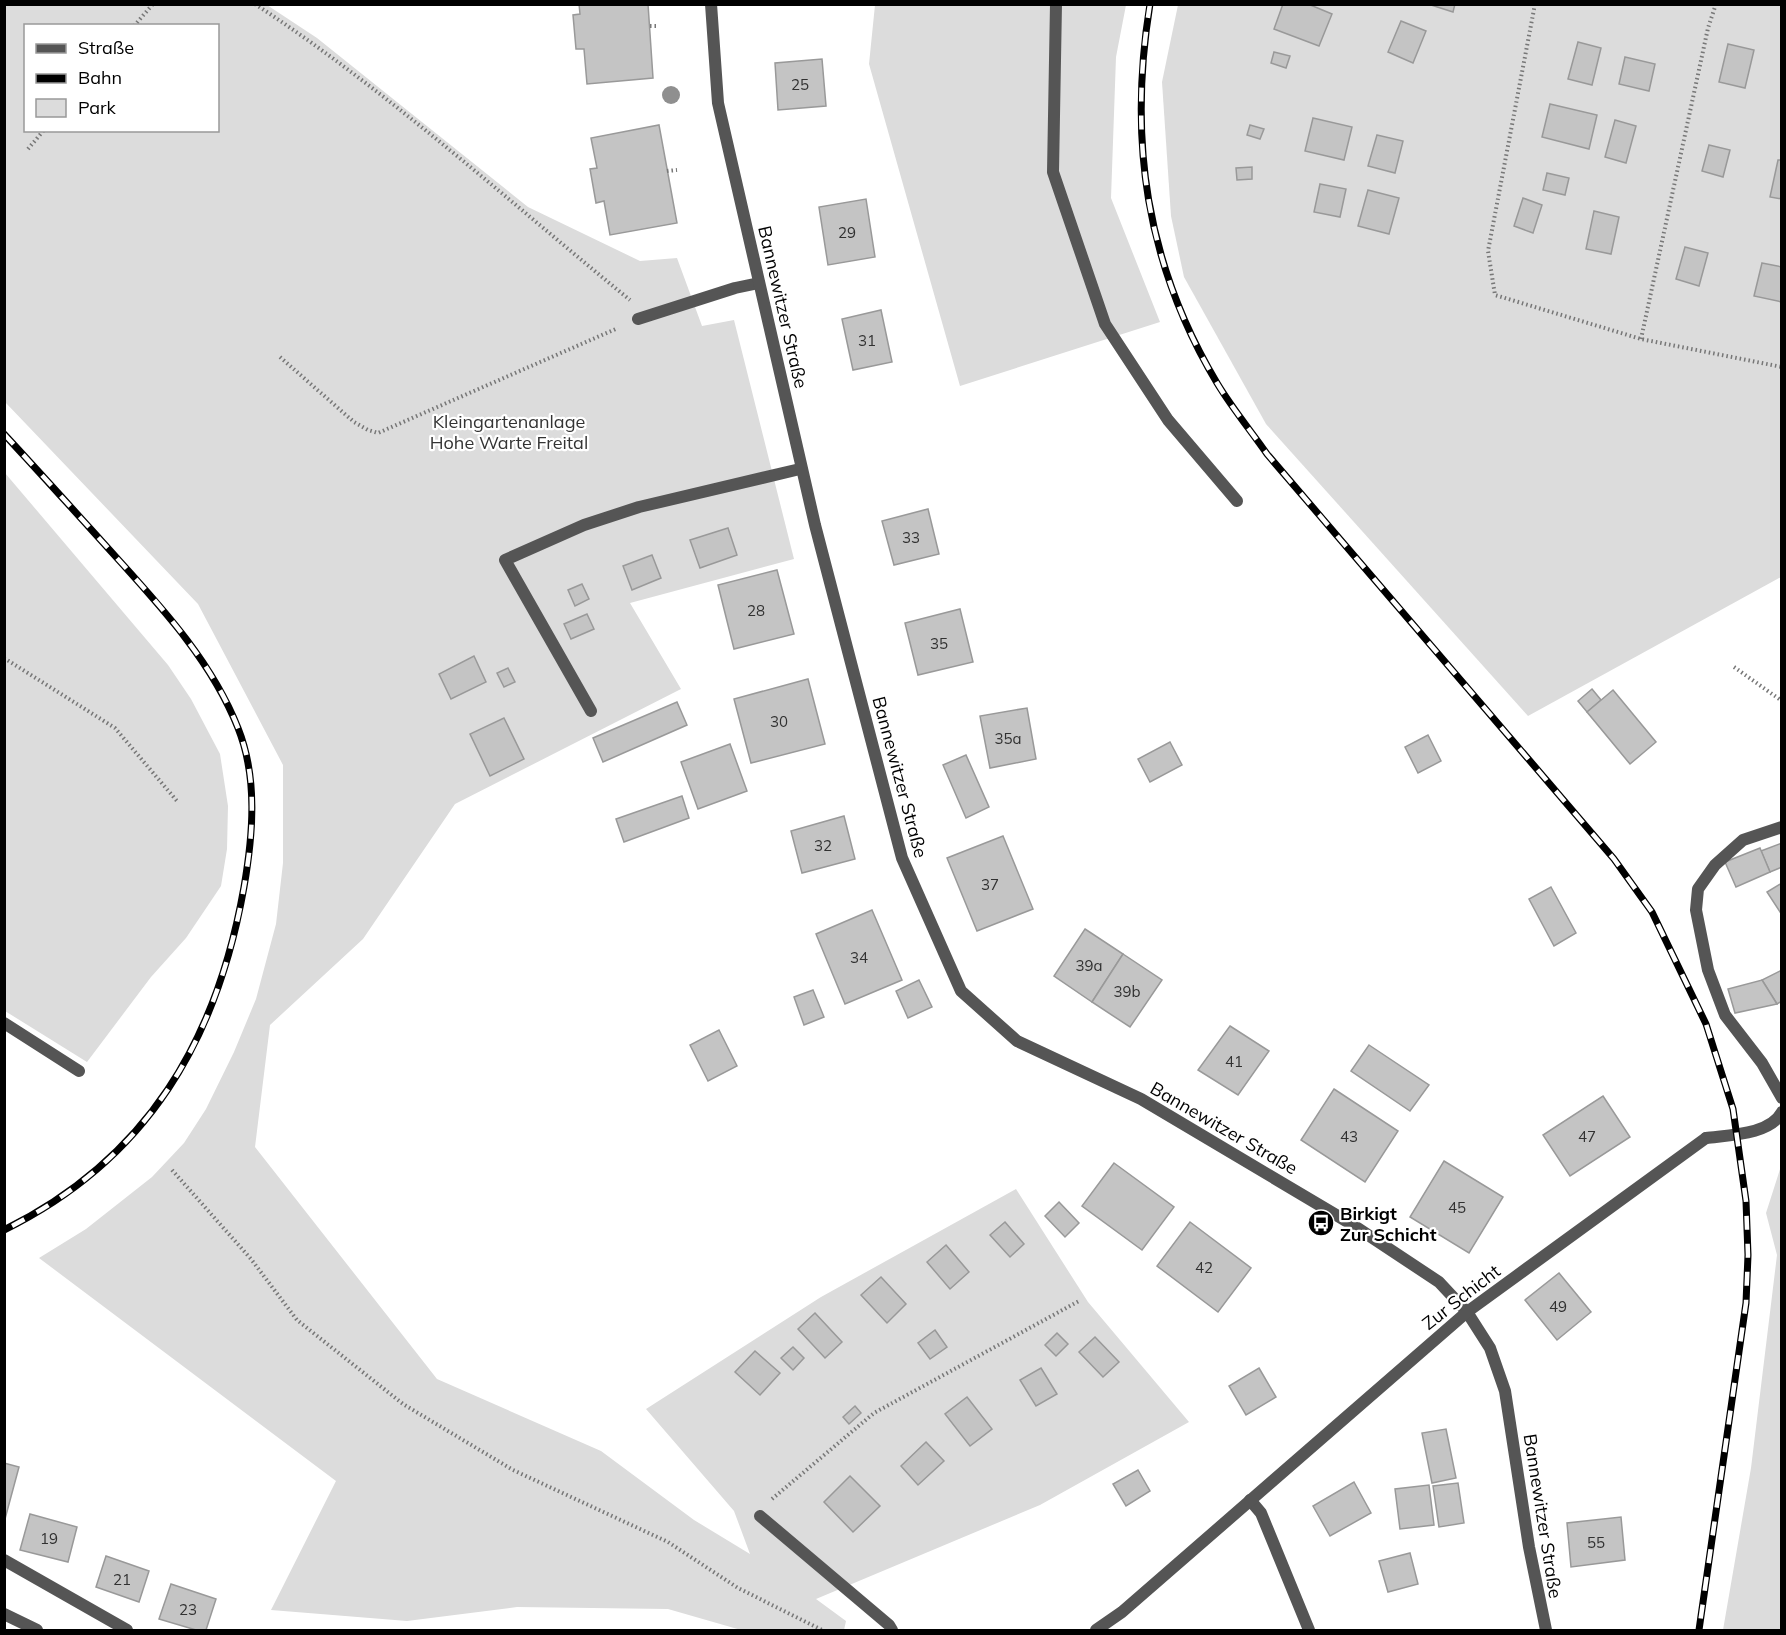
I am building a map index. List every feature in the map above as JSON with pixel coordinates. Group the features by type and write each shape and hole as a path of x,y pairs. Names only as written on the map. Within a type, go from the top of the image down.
{"street":[{"name":"Bannewitzer Straße","path":"711,4 718,103 801,469 902,858 961,991 1017,1041 1141,1100 1353,1225 1438,1282 1467,1312 1490,1348 1505,1390 1529,1547 1546,1630"},
{"path":"1056,4 1053,172 1105,324 1168,420 1237,501"},
{"path":"643,317 735,288 759,284"},
{"path":"591,711 505,560 584,525 639,507 801,469"},
{"path":"1782,827 1743,840 1715,866 1698,889 1696,910 1708,970 1725,1015 1762,1063 1782,1098"},
{"path":"4,1023 80,1071"},
{"name":"Zur Schicht","path":"1096,1630 1122,1612 1467,1312 1706,1138 1752,1131 1778,1119 1782,1112"},
{"path":"1250,1500 1261,1513 1310,1630"},
{"path":"760,1516 889,1625 892,1630"},
{"path":"4,1560 127,1630"},
{"path":"4,1614 37,1630"}],"path":[{"path":"137,24 153,4"},
{"path":"255,4 316,44 482,174 643,317 378,432 368,430 354,422 280,357"},
{"path":"1535,4 1488,251 1496,295 1641,339 1782,367"},
{"path":"1641,339 1708,27 1716,4"},
{"path":"650,26 658,26"},
{"path":"28,149 42,132"},
{"path":"667,171 676,170"},
{"path":"4,658 115,728 177,801"},
{"path":"1734,667 1782,701"},
{"path":"172,1170 251,1259 297,1320 403,1404 513,1470 668,1542 738,1588 822,1630"},
{"path":"760,1516 762,1508 874,1413 1079,1301"}],"green space":[{"name":"Kleingartenanlage Hohe Warte Freital","path":"5,5 267,5 317,38 528,207 640,261 677,258 702,326 734,320 794,559 630,603 681,689 455,804 363,939 270,1025 255,1147 437,1379 601,1451 694,1520 750,1554 734,1511 646,1409 821,1297 1016,1189 1088,1302 1189,1422 1040,1505 816,1599 846,1621 844,1630 741,1630 668,1609 517,1607 407,1621 271,1610 336,1481 39,1258 86,1229 152,1177 184,1143 206,1109 234,1052 256,999 276,924 283,863 283,765 198,604 5,402"},
{"path":"875,5 1126,5 1116,57 1111,198 1160,322 960,386 869,64"},
{"path":"1178,5 1781,5 1781,577 1528,716 1266,424 1184,277 1171,216 1162,82"},
{"path":"5,473 168,665 191,699 220,754 228,806 227,849 221,886 186,938 151,977 87,1062 5,1011"},
{"path":"1781,1166 1781,1630 1723,1630 1751,1468 1777,1255 1766,1213"}],"building":[{"path":"579,4 648,4 653,78 587,84 584,49 576,49 573,15 580,14"},
{"path":"1283,4 1308,4 1332,14 1319,46 1274,29"},
{"path":"1428,4 1455,4 1453,12"},
{"path":"1401,21 1426,31 1413,63 1388,52"},
{"path":"1578,42 1601,48 1592,85 1568,79"},
{"path":"1728,44 1754,50 1745,88 1719,82"},
{"path":"1274,52 1290,56 1286,68 1271,63"},
{"path":"1625,57 1655,64 1649,91 1619,84"},
{"path":"822,59 826,106 778,110 775,63"},
{"path":"1550,104 1597,115 1589,149 1542,137"},
{"path":"1313,118 1352,127 1344,160 1305,151"},
{"path":"1615,120 1636,126 1626,163 1605,157"},
{"path":"659,125 677,223 610,235 604,201 596,203 590,169 597,168 591,138"},
{"path":"1250,125 1264,129 1260,139 1247,135"},
{"path":"1377,135 1403,141 1395,173 1368,166"},
{"path":"1709,145 1730,150 1723,177 1702,171"},
{"path":"1778,160 1782,160 1782,199 1770,197"},
{"path":"1252,167 1252,179 1237,180 1236,168"},
{"path":"1547,173 1569,178 1565,195 1543,190"},
{"path":"1320,184 1346,189 1340,217 1314,212"},
{"path":"1368,190 1399,198 1389,234 1358,226"},
{"path":"1523,198 1542,205 1533,233 1514,226"},
{"path":"866,199 875,257 828,265 819,207"},
{"path":"1594,211 1619,217 1611,254 1586,249"},
{"path":"1685,247 1708,253 1699,286 1676,279"},
{"path":"1762,263 1782,267 1782,302 1754,296"},
{"path":"881,310 892,362 853,370 842,319"},
{"path":"928,509 939,554 894,565 882,521"},
{"path":"728,528 737,555 700,568 690,540"},
{"path":"652,555 661,578 632,590 623,566"},
{"path":"777,570 794,634 734,649 718,585"},
{"path":"582,584 589,599 575,606 568,590"},
{"path":"960,609 973,662 918,675 905,623"},
{"path":"587,614 594,629 571,639 564,624"},
{"path":"474,656 486,682 451,699 439,674"},
{"path":"508,668 515,682 504,687 497,673"},
{"path":"808,679 825,744 751,763 734,699"},
{"path":"1592,689 1601,700 1587,712 1578,701"},
{"path":"1613,690 1656,742 1630,764 1587,712"},
{"path":"677,702 687,725 603,762 593,738"},
{"path":"1027,708 1036,759 990,768 980,716"},
{"path":"504,718 524,759 490,776 470,734"},
{"path":"1428,735 1441,761 1418,773 1405,747"},
{"path":"1170,742 1182,765 1150,782 1138,759"},
{"path":"730,744 747,791 698,809 681,762"},
{"path":"966,755 989,807 966,818 943,765"},
{"path":"682,796 689,818 624,842 616,819"},
{"path":"844,816 855,859 802,873 791,831"},
{"path":"1003,836 1033,909 977,931 947,858"},
{"path":"1782,843 1782,867 1770,872 1761,851"},
{"path":"1760,848 1770,872 1736,887 1725,862"},
{"path":"1782,883 1782,915 1767,892"},
{"path":"1551,887 1576,933 1554,946 1529,899"},
{"path":"872,910 902,980 845,1004 816,934"},
{"path":"1085,929 1123,954 1092,1002 1054,976"},
{"path":"1123,954 1162,980 1130,1027 1092,1002"},
{"path":"1782,970 1782,1001 1777,1004 1762,980"},
{"path":"919,980 932,1007 908,1018 896,991"},
{"path":"1762,980 1777,1004 1735,1013 1728,989"},
{"path":"813,990 824,1017 804,1025 794,997"},
{"path":"1230,1026 1269,1051 1238,1095 1198,1070"},
{"path":"719,1030 737,1066 708,1081 690,1045"},
{"path":"1369,1045 1429,1085 1410,1111 1351,1071"},
{"path":"1334,1089 1398,1131 1365,1182 1301,1140"},
{"path":"1603,1096 1630,1137 1570,1176 1543,1135"},
{"path":"1444,1161 1503,1197 1469,1253 1410,1217"},
{"path":"1114,1163 1174,1207 1142,1250 1082,1206"},
{"path":"1059,1202 1079,1223 1065,1237 1045,1216"},
{"path":"1005,1222 1024,1244 1010,1257 990,1235"},
{"path":"1190,1222 1251,1268 1218,1312 1157,1266"},
{"path":"946,1245 969,1272 950,1289 927,1262"},
{"path":"1559,1273 1591,1312 1557,1340 1525,1300"},
{"path":"881,1277 906,1304 887,1323 861,1295"},
{"path":"815,1313 842,1342 825,1358 798,1329"},
{"path":"935,1330 947,1347 930,1359 918,1343"},
{"path":"1057,1333 1068,1344 1056,1356 1045,1345"},
{"path":"1095,1337 1119,1362 1103,1377 1079,1352"},
{"path":"793,1347 804,1358 793,1370 781,1358"},
{"path":"755,1351 780,1373 760,1395 735,1372"},
{"path":"1041,1368 1057,1394 1036,1406 1020,1380"},
{"path":"1259,1368 1276,1397 1246,1415 1229,1386"},
{"path":"967,1397 992,1429 970,1446 945,1414"},
{"path":"855,1406 861,1413 849,1424 843,1417"},
{"path":"1446,1429 1456,1478 1432,1483 1422,1433"},
{"path":"926,1442 944,1461 918,1485 901,1466"},
{"path":"4,1463 19,1467 5,1519 4,1519"},
{"path":"1138,1470 1150,1491 1126,1506 1113,1484"},
{"path":"850,1476 880,1506 853,1532 824,1502"},
{"path":"1354,1482 1371,1513 1330,1536 1313,1506"},
{"path":"1458,1483 1464,1523 1439,1527 1433,1486"},
{"path":"1429,1485 1434,1525 1400,1529 1395,1489"},
{"path":"30,1514 77,1527 68,1562 20,1550"},
{"path":"1621,1517 1625,1560 1571,1567 1567,1523"},
{"path":"1410,1553 1418,1584 1388,1592 1379,1561"},
{"path":"106,1556 149,1571 139,1602 96,1587"},
{"path":"171,1584 216,1599 206,1630 196,1630 159,1619"}],"railway":[{"path":"1150,4 1141,104 1143,152 1149,200 1159,247 1173,293 1217,383 1267,454 1614,859 1652,912 1706,1024 1733,1109 1746,1201 1748,1255 1746,1303 1699,1630"},
{"path":"4,434 151,596 185,637 215,681 238,728 244,747 249,767 252,807 247,867 232,943 215,995 194,1044 168,1089 136,1131 98,1168 55,1201 4,1230"}],"place":[{"name":"Birkigt Zur Schicht","path":"1321,1223"}]}
